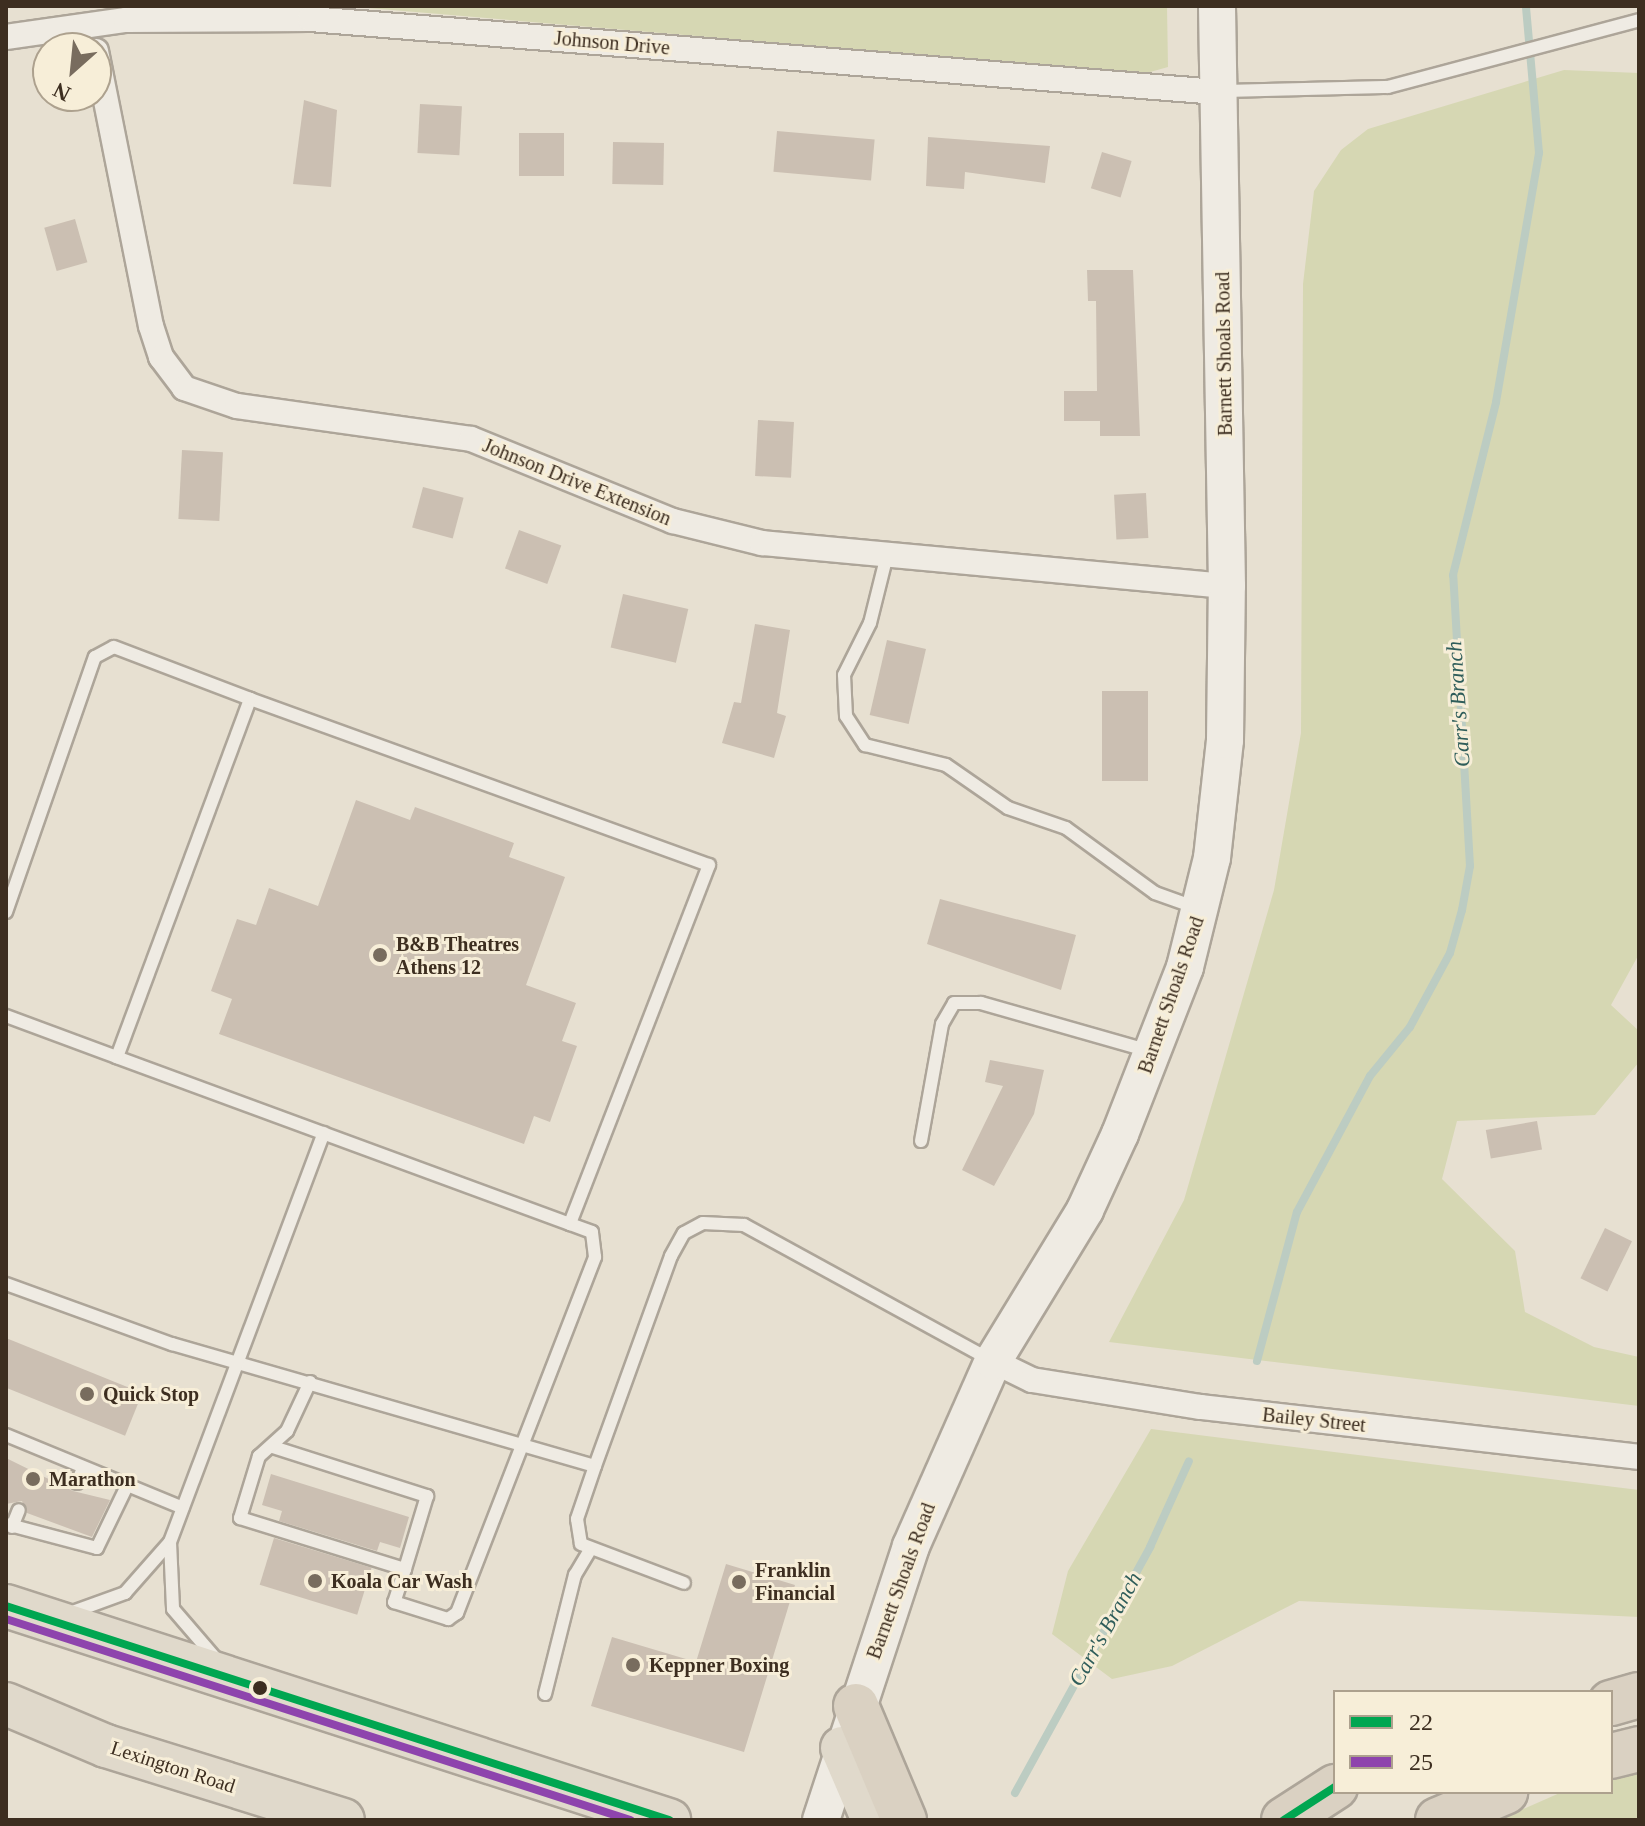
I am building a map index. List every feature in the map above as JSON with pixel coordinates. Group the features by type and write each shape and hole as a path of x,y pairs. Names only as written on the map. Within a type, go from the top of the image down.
{"highway":[{"path":"23,1614 251,1690 669,1820"},
{"path":"1613,1702 1639,1695"},
{"name":"Lexington Road","path":"6,1704 106,1746 343,1820"},
{"path":"856,1706 904,1820"},
{"path":"842,1748 873,1820"},
{"path":"1613,1756 1639,1749"},
{"path":"1284,1820 1333,1788"},
{"path":"1438,1820 1500,1794"}],"main road":[{"name":"Barnett Shoals Road","path":"821,1820 842,1748 911,1546 993,1361 1085,1210 1153,1051 1200,910 1225,740 1227,586 1217,6"}],"street":[{"name":"Johnson Drive","path":"112,36 205,12 443,27 1218,92"},
{"name":"Johnson Drive","path":"6,37 32,38"},
{"name":"Johnson Drive Extension","path":"107,112 151,326 161,357 184,388 237,406 471,439 708,533 887,555 1227,586"},
{"name":"Bailey Street","path":"993,1361 1032,1380 1201,1407 1639,1457"}],"lane":[{"path":"1218,92 1388,87 1639,20"},
{"path":"887,555 870,623 844,675 846,716 865,745 946,765 1008,808 1066,828 1155,893 1200,910"},
{"path":"6,912 95,657 114,647 709,865 570,1224"},
{"path":"117,1057 250,699"},
{"path":"921,1141 942,1024 954,1003 981,1003 1153,1051"},
{"path":"6,1016 592,1232 595,1257 457,1613 448,1619 394,1602 427,1496 273,1447"},
{"path":"23,1614 125,1593 170,1542 324,1133"},
{"path":"684,1583 588,1553 575,1531 595,1466 671,1256 684,1233 703,1223 744,1225 993,1361"},
{"path":"6,1284 237,1363 595,1466"},
{"path":"310,1382 298,1415 273,1447 259,1456 240,1518 405,1569"},
{"path":"6,1435 183,1508"},
{"path":"77,1483 83,1468"},
{"path":"19,1510 9,1526 52,1540 97,1548 127,1486"},
{"path":"52,1540 58,1526"},
{"path":"170,1542 173,1609 251,1690"},
{"path":"545,1694 575,1575 588,1553"}],"green space":[{"path":"345,6 1167,6 1168,67 1143,74"},
{"path":"1564,70 1639,73 1639,954 1611,1005 1639,1031 1639,1062 1595,1115 1457,1121 1442,1179 1515,1251 1525,1312 1594,1347 1639,1357 1639,1406 1109,1342 1184,1200 1274,890 1301,733 1303,284 1314,191 1341,150 1368,129"},
{"path":"1151,1429 1639,1490 1639,1617 1299,1601 1172,1666 1112,1679 1052,1634 1068,1571"},
{"path":"1639,1772 1639,1820 1498,1820 1557,1794 1613,1794 1613,1778"}],"building":[{"path":"304,100 337,110 331,187 293,184"},
{"path":"420,104 462,106 459,155 417,153"},
{"path":"777,131 875,140 871,180 773,172"},
{"path":"519,133 564,133 564,176 519,176"},
{"path":"928,137 1050,146 1045,183 965,172 964,189 926,186"},
{"path":"613,142 664,143 663,185 612,184"},
{"path":"1102,152 1132,161 1121,197 1091,188"},
{"path":"75,219 87,262 57,271 44,228"},
{"path":"1087,270 1133,270 1140,436 1100,436 1100,421 1064,421 1064,391 1097,391 1096,301 1088,301"},
{"path":"758,420 794,422 791,478 755,476"},
{"path":"182,450 223,452 219,521 178,519"},
{"path":"423,487 464,498 453,538 412,528"},
{"path":"1146,493 1148,538 1116,540 1114,495"},
{"path":"519,530 561,545 547,584 505,569"},
{"path":"623,594 688,609 676,663 611,648"},
{"path":"755,624 790,630 777,713 786,716 774,758 722,743 734,702 741,703"},
{"path":"887,640 926,649 909,724 870,715"},
{"path":"1102,691 1148,691 1148,781 1102,781"},
{"name":"B&B Theatres Athens 12","path":"356,800 410,820 415,807 514,843 509,857 565,877 526,985 576,1003 562,1041 577,1046 550,1122 534,1116 524,1144 219,1034 232,999 211,991 237,919 256,925 269,888 318,906"},
{"path":"940,899 1076,935 1061,990 927,944"},
{"path":"990,1060 1044,1070 1034,1114 994,1186 962,1170 1003,1086 985,1082"},
{"path":"1537,1121 1542,1150 1491,1159 1486,1130"},
{"path":"1605,1228 1632,1241 1607,1291 1580,1278"},
{"path":"6,1338 142,1393 125,1436 6,1388"},
{"name":"Marathon","path":"6,1458 73,1491 110,1500 92,1537 27,1513 22,1501 6,1504"},
{"path":"271,1474 409,1517 400,1548 380,1542 377,1551 279,1521 282,1511 262,1505"},
{"name":"Koala Car Wash","path":"274,1538 372,1568 357,1615 260,1585"},
{"path":"726,1564 795,1585 744,1752 591,1706 612,1637 696,1662"}],"waterway":[{"name":"Carr's Branch","path":"1257,1361 1297,1212 1370,1076 1410,1027 1450,953 1462,910 1470,866 1453,575 1496,402 1539,153 1526,6"},
{"name":"Carr's Branch","path":"1015,1793 1150,1547 1189,1461"}],"transit line":[{"name":"22","path":"6,1606 669,1820"},
{"name":"25","path":"6,1619 630,1820"},
{"name":"22","path":"1284,1820 1333,1788"}],"place":[{"name":"B&B Theatres Athens 12","path":"380,955"},
{"name":"Quick Stop","path":"87,1394"},
{"name":"Marathon","path":"33,1479"},
{"name":"Koala Car Wash","path":"315,1581"},
{"name":"Franklin Financial","path":"739,1582"},
{"name":"Keppner Boxing","path":"633,1665"}]}
